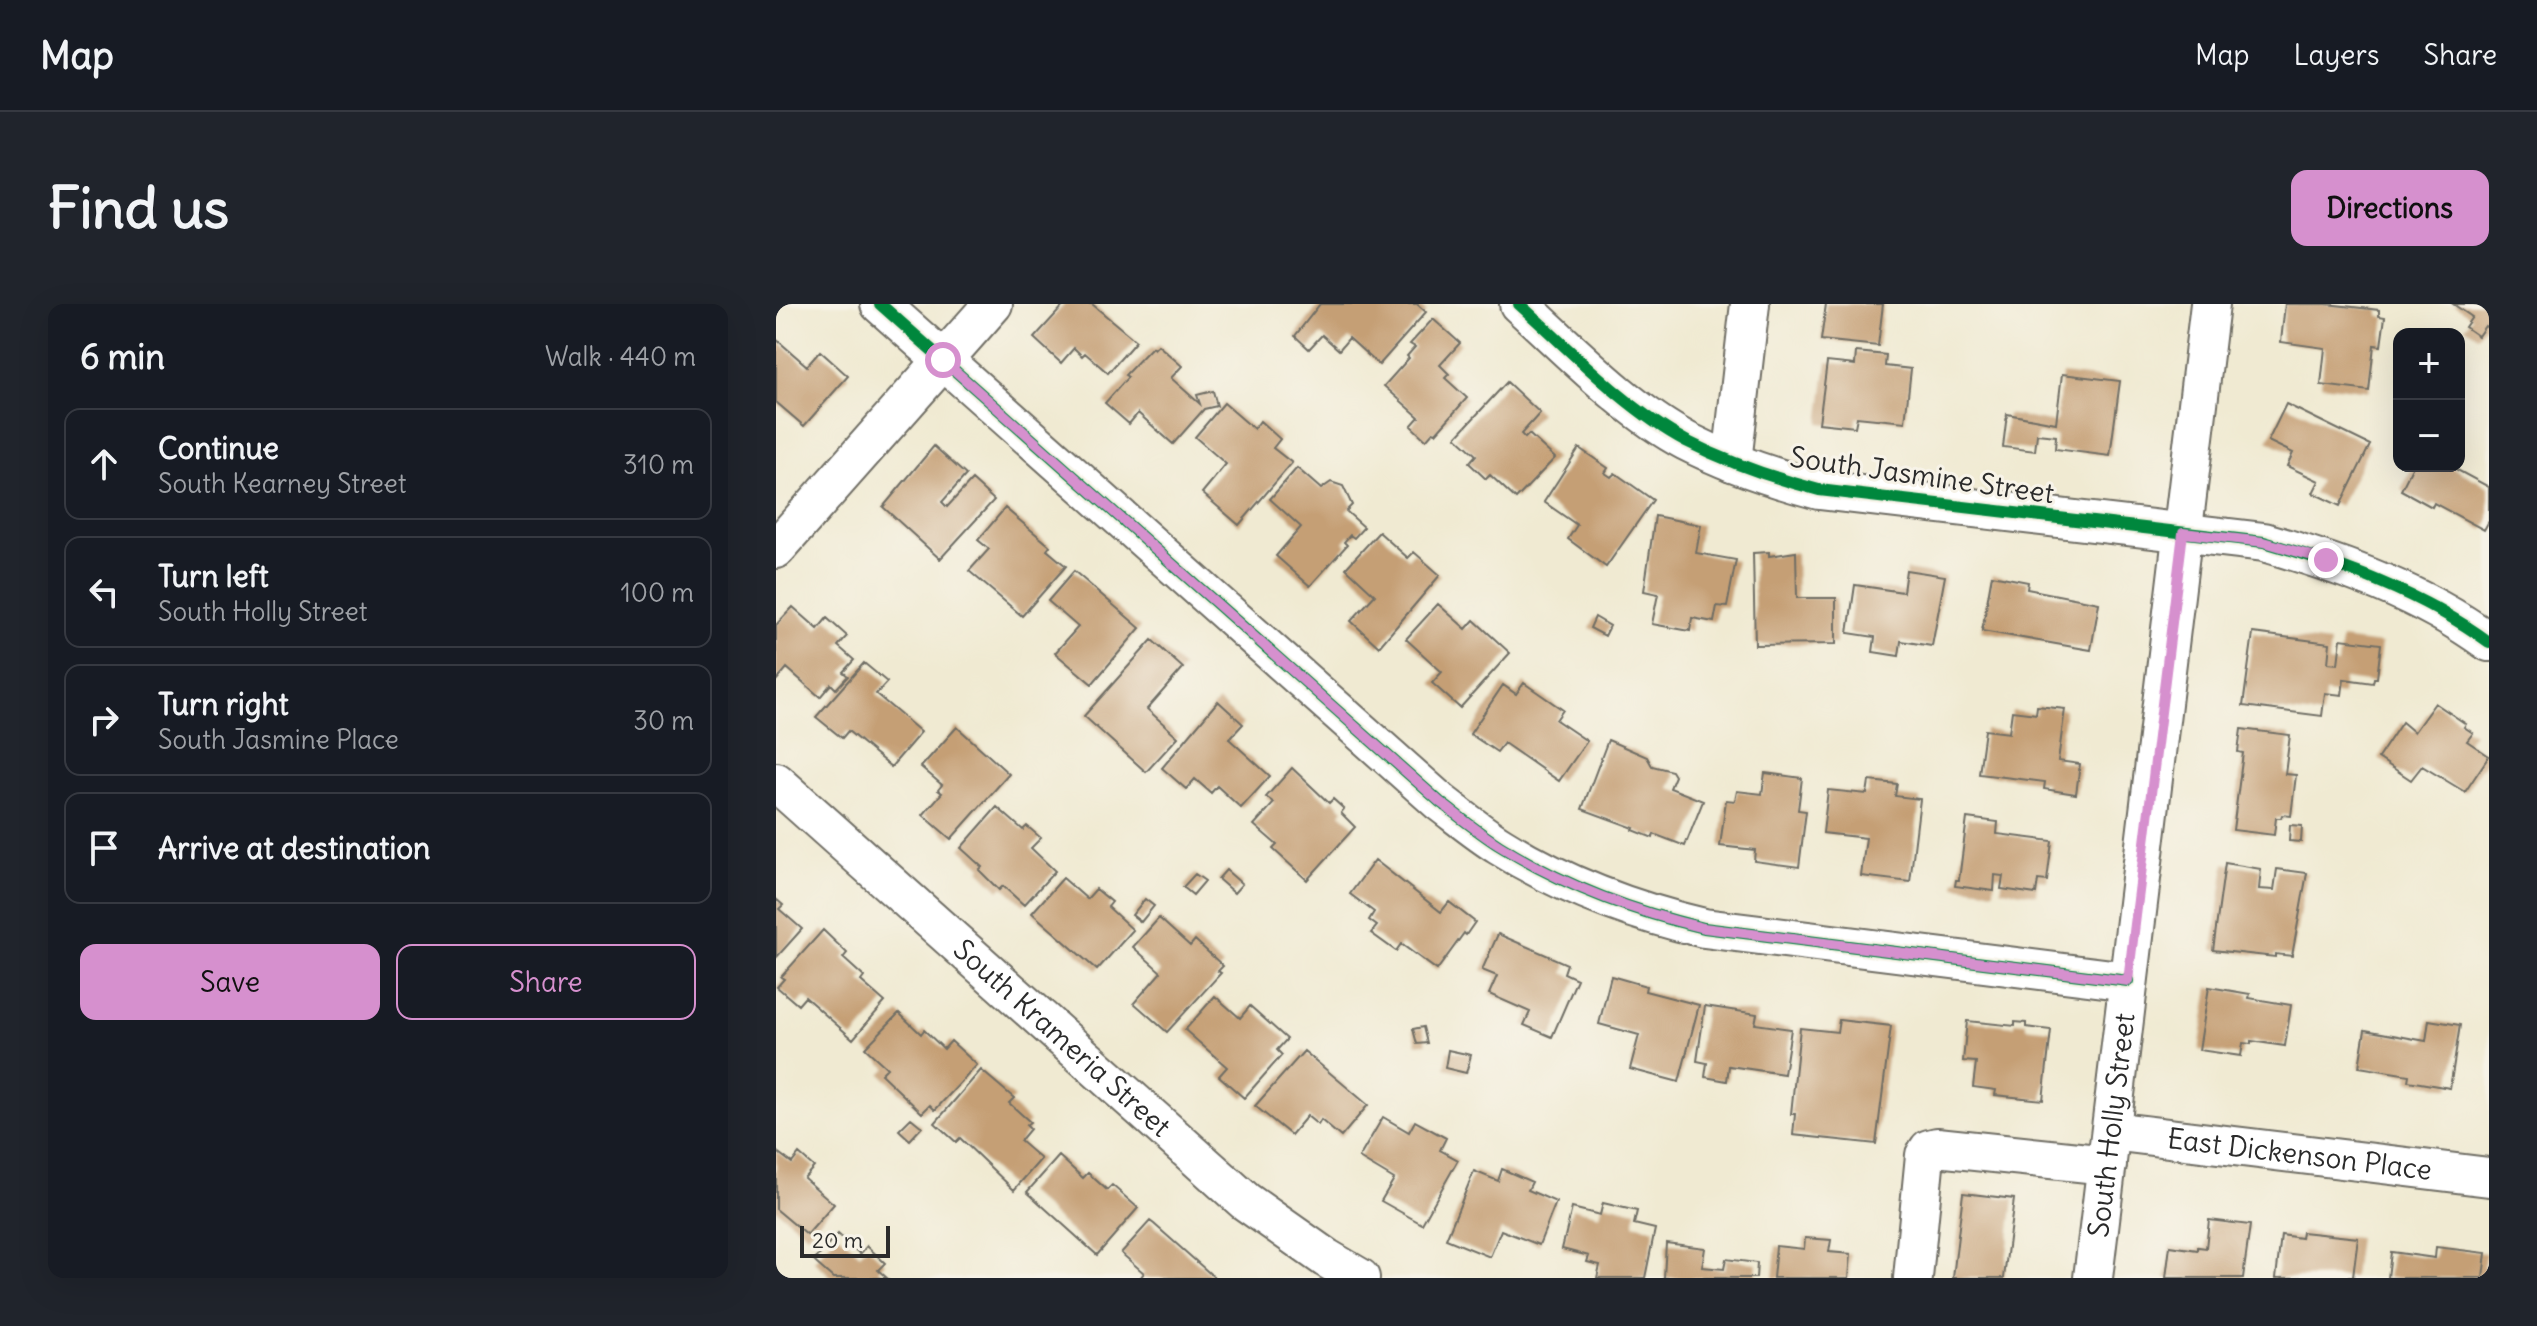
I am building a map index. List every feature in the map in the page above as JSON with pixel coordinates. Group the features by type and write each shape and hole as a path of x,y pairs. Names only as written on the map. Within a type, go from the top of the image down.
{"street":[{"path":"880,304 1440,802 1497,845 1551,875 1597,897 1704,928 2128,981"},
{"path":"776,549 993,304"},
{"name":"South Jasmine Street","path":"1519,304 1627,400 1684,440 1767,477 1819,490 2264,542 2326,560 2384,583 2464,624 2489,642"},
{"path":"1732,462 1750,304"},
{"name":"South Holly Street","path":"2093,1278 2210,304"},
{"name":"South Krameria Street","path":"776,782 1245,1201 1360,1278"},
{"name":"East Dickenson Place","path":"1913,1278 1925,1155 1929,1149 1937,1147 2109,1148 2489,1177"}],"building":[{"path":"1065,304 1092,304 1136,341 1108,373 1085,353 1082,356 1074,348 1061,363 1034,338"},
{"path":"1320,304 1417,304 1426,312 1379,365 1349,338 1339,350 1322,335 1309,349 1295,336"},
{"path":"1826,304 1883,304 1878,346 1821,340"},
{"path":"2285,304 2326,304 2379,310 2379,316 2385,317 2381,346 2374,345 2369,391 2321,385 2325,348 2281,342"},
{"path":"2453,304 2489,304 2489,329 2485,326 2478,336 2465,327 2472,317"},
{"path":"1433,319 1460,343 1440,365 1449,374 1445,378 1467,398 1426,440 1411,426 1419,417 1384,386 1409,358 1407,356 1415,347 1410,344"},
{"path":"776,339 807,366 820,351 848,376 804,426 776,402"},
{"path":"1158,345 1182,366 1171,378 1200,404 1197,395 1213,391 1217,406 1204,409 1173,444 1138,413 1129,424 1105,403 1128,377 1125,375 1152,347 1154,349"},
{"path":"1856,352 1886,355 1885,366 1911,369 1905,422 1857,417 1855,427 1819,423 1827,362 1855,365"},
{"path":"2062,374 2120,381 2110,456 2055,449 2056,436 2037,434 2035,451 2003,447 2007,414 2056,423"},
{"path":"1507,382 1540,413 1521,434 1525,438 1529,434 1555,458 1516,499 1490,475 1486,479 1469,463 1476,455 1456,437"},
{"path":"1224,403 1254,429 1260,421 1280,439 1273,448 1292,463 1239,525 1202,493 1226,464 1195,437"},
{"path":"2286,404 2370,445 2340,506 2313,493 2319,481 2287,466 2293,453 2268,441"},
{"path":"934,446 966,475 942,502 947,507 972,480 994,500 940,559 883,507"},
{"path":"1579,448 1608,468 1605,473 1611,477 1615,473 1653,500 1606,567 1568,539 1577,525 1544,502"},
{"path":"1297,468 1321,489 1331,482 1343,486 1352,505 1346,511 1364,527 1354,538 1350,535 1344,542 1347,545 1310,586 1276,556 1301,527 1270,499"},
{"path":"2410,472 2461,472 2489,487 2489,521 2484,530 2434,503 2432,507 2401,490"},
{"path":"1005,508 1050,546 1047,550 1066,566 1022,616 969,571 989,549 978,540"},
{"path":"1655,516 1701,525 1696,553 1736,560 1727,607 1717,606 1714,622 1692,618 1690,631 1652,624 1658,594 1644,591"},
{"path":"1379,532 1408,558 1414,552 1440,575 1379,647 1351,621 1375,595 1346,568"},
{"path":"1769,552 1769,556 1796,552 1797,598 1836,598 1836,644 1755,645 1753,553"},
{"path":"1906,570 1945,576 1932,646 1901,641 1899,656 1873,652 1875,637 1848,633 1855,585 1903,592"},
{"path":"1074,571 1140,628 1092,684 1055,653 1078,627 1048,601"},
{"path":"1992,575 2028,582 2027,589 2099,603 2091,650 1982,631"},
{"path":"1438,604 1466,629 1474,620 1510,653 1460,708 1432,683 1442,672 1406,639"},
{"path":"793,607 818,629 827,618 847,636 838,646 854,660 843,672 848,676 836,689 831,684 820,697 787,668 776,681 776,625"},
{"path":"1595,617 1610,626 1605,636 1590,628"},
{"path":"2253,633 2330,643 2328,663 2338,664 2341,639 2381,644 2377,678 2373,683 2344,679 2342,695 2325,693 2322,716 2243,706"},
{"path":"1152,640 1183,668 1147,709 1178,737 1146,772 1084,716"},
{"path":"864,663 887,682 876,694 921,732 891,767 848,731 842,738 816,717"},
{"path":"1524,683 1563,710 1556,720 1587,741 1559,781 1504,743 1497,752 1470,734 1503,685 1516,694"},
{"path":"1218,701 1243,724 1229,739 1270,776 1241,808 1217,786 1211,793 1195,779 1186,789 1162,768"},
{"path":"2435,703 2466,724 2464,727 2473,733 2467,741 2489,756 2465,792 2422,766 2411,780 2378,758 2402,722 2414,732"},
{"path":"2037,706 2065,709 2058,761 2080,764 2076,794 2044,789 2045,782 1979,774 1985,730 2009,733 2012,711 2036,714"},
{"path":"957,727 1009,774 951,839 923,815 942,793 938,790 942,785 921,767"},
{"path":"2241,729 2290,735 2285,774 2296,775 2291,816 2276,818 2274,835 2233,830 2243,753 2238,752"},
{"path":"1608,740 1647,757 1652,766 1672,771 1675,776 1670,788 1703,801 1685,846 1654,834 1653,838 1582,809"},
{"path":"1292,768 1329,803 1333,799 1344,809 1341,813 1355,827 1307,880 1273,849 1277,845 1254,825 1274,803 1266,797"},
{"path":"1765,773 1802,778 1798,810 1806,811 1799,867 1754,861 1755,850 1720,846 1726,800 1735,801 1737,791 1762,794"},
{"path":"1869,781 1897,784 1895,796 1920,799 1910,882 1861,876 1866,838 1823,833 1828,790 1867,794"},
{"path":"997,807 1023,830 1027,826 1041,838 1031,848 1055,871 1024,905 1003,886 999,890 979,870 982,867 961,848"},
{"path":"1967,818 1998,822 1997,834 2052,841 2047,881 2038,880 2036,894 2001,889 2003,876 1995,875 1994,891 1955,886 1956,880 1959,880"},
{"path":"2290,825 2302,826 2301,842 2289,841"},
{"path":"1375,860 1441,912 1449,902 1475,922 1437,970 1401,944 1396,951 1371,933 1377,926 1369,920 1374,912 1350,894"},
{"path":"2225,863 2261,869 2259,889 2274,890 2277,869 2307,873 2292,956 2213,950"},
{"path":"1226,870 1242,884 1234,893 1218,879"},
{"path":"1195,874 1205,881 1193,895 1183,887"},
{"path":"1063,878 1087,899 1096,889 1112,902 1108,907 1133,930 1097,970 1032,913"},
{"path":"776,899 783,905 779,909 802,929 776,958"},
{"path":"1145,899 1154,906 1141,922 1132,915"},
{"path":"1159,918 1190,946 1195,940 1223,966 1218,971 1221,973 1167,1032 1134,1003 1161,972 1133,947"},
{"path":"823,930 847,953 843,958 864,977 861,981 885,1002 853,1039 805,997 798,1005 777,987 784,979 781,977"},
{"path":"1498,934 1567,964 1564,973 1577,979 1552,1037 1524,1025 1530,1012 1489,994 1497,976 1482,970"},
{"path":"1611,976 1646,986 1645,991 1699,1005 1679,1082 1630,1069 1639,1035 1599,1024"},
{"path":"2209,987 2291,1005 2285,1046 2251,1041 2251,1044 2243,1043 2241,1056 2199,1050"},
{"path":"1215,996 1240,1018 1250,1006 1287,1039 1277,1050 1282,1055 1244,1098 1219,1076 1227,1067 1185,1030"},
{"path":"1705,1006 1757,1014 1755,1024 1791,1029 1784,1074 1729,1066 1727,1081 1705,1077 1707,1063 1697,1061"},
{"path":"899,1013 921,1034 924,1030 944,1049 951,1041 977,1065 935,1110 930,1105 922,1113 881,1074 887,1068 865,1048"},
{"path":"1839,1020 1891,1026 1876,1144 1793,1135 1795,1114 1791,1114 1800,1028 1837,1032"},
{"path":"2429,1020 2460,1025 2450,1088 2408,1081 2409,1075 2359,1067 2365,1030 2426,1041"},
{"path":"1967,1021 2015,1026 2015,1022 2026,1023 2026,1027 2051,1030 2043,1100 1995,1095 1996,1090 1973,1087 1976,1062 1963,1061"},
{"path":"1423,1027 1427,1043 1417,1044 1413,1029"},
{"path":"1448,1050 1471,1055 1466,1073 1445,1068"},
{"path":"1304,1051 1368,1105 1341,1137 1321,1120 1318,1125 1307,1116 1291,1135 1255,1106"},
{"path":"981,1070 1014,1098 1009,1103 1030,1122 1026,1125 1030,1129 1020,1141 1041,1159 1014,1190 960,1138 956,1142 935,1123"},
{"path":"1383,1117 1409,1132 1415,1121 1446,1138 1440,1150 1458,1160 1422,1224 1381,1201 1394,1179 1359,1158"},
{"path":"911,1118 922,1127 910,1140 899,1130"},
{"path":"776,1151 792,1163 799,1154 814,1167 804,1178 834,1204 807,1235 776,1209"},
{"path":"1059,1156 1083,1178 1088,1173 1107,1190 1112,1185 1138,1208 1097,1255 1027,1192"},
{"path":"1502,1169 1532,1182 1528,1190 1556,1202 1539,1245 1501,1230 1490,1257 1446,1239 1474,1171 1498,1181"},
{"path":"1963,1193 2014,1199 2004,1278 1953,1278"},
{"path":"1603,1203 1637,1211 1634,1224 1655,1229 1645,1278 1597,1278 1600,1265 1587,1262 1589,1256 1562,1249 1572,1208 1600,1215"},
{"path":"2209,1220 2250,1225 2243,1278 2166,1278 2170,1246 2198,1250 2198,1247 2206,1248"},
{"path":"1150,1221 1215,1278 1140,1278 1144,1273 1121,1253"},
{"path":"2302,1232 2358,1238 2353,1277 2276,1278 2281,1235 2301,1238"},
{"path":"838,1234 860,1254 867,1246 885,1263 878,1270 887,1278 833,1278 817,1264 814,1261"},
{"path":"1805,1238 1831,1240 1829,1252 1851,1254 1849,1278 1773,1278 1776,1246 1804,1249"},
{"path":"1666,1243 1705,1248 1702,1267 1724,1269 1726,1259 1757,1263 1756,1278 1664,1278"},
{"path":"2436,1247 2486,1253 2483,1278 2388,1278 2391,1252 2435,1258"}],"cycle path":[{"path":"880,304 1440,802 1485,836 1524,860 1599,896 1704,928 2128,981"},
{"path":"1519,304 1642,413 1686,441 1751,469 1819,490 2264,542 2381,582 2437,609 2489,642"}],"route":[{"path":"943,360 1440,802 1497,845 1597,897 1704,928 2128,981 2183,533 2264,542 2326,560"}]}
